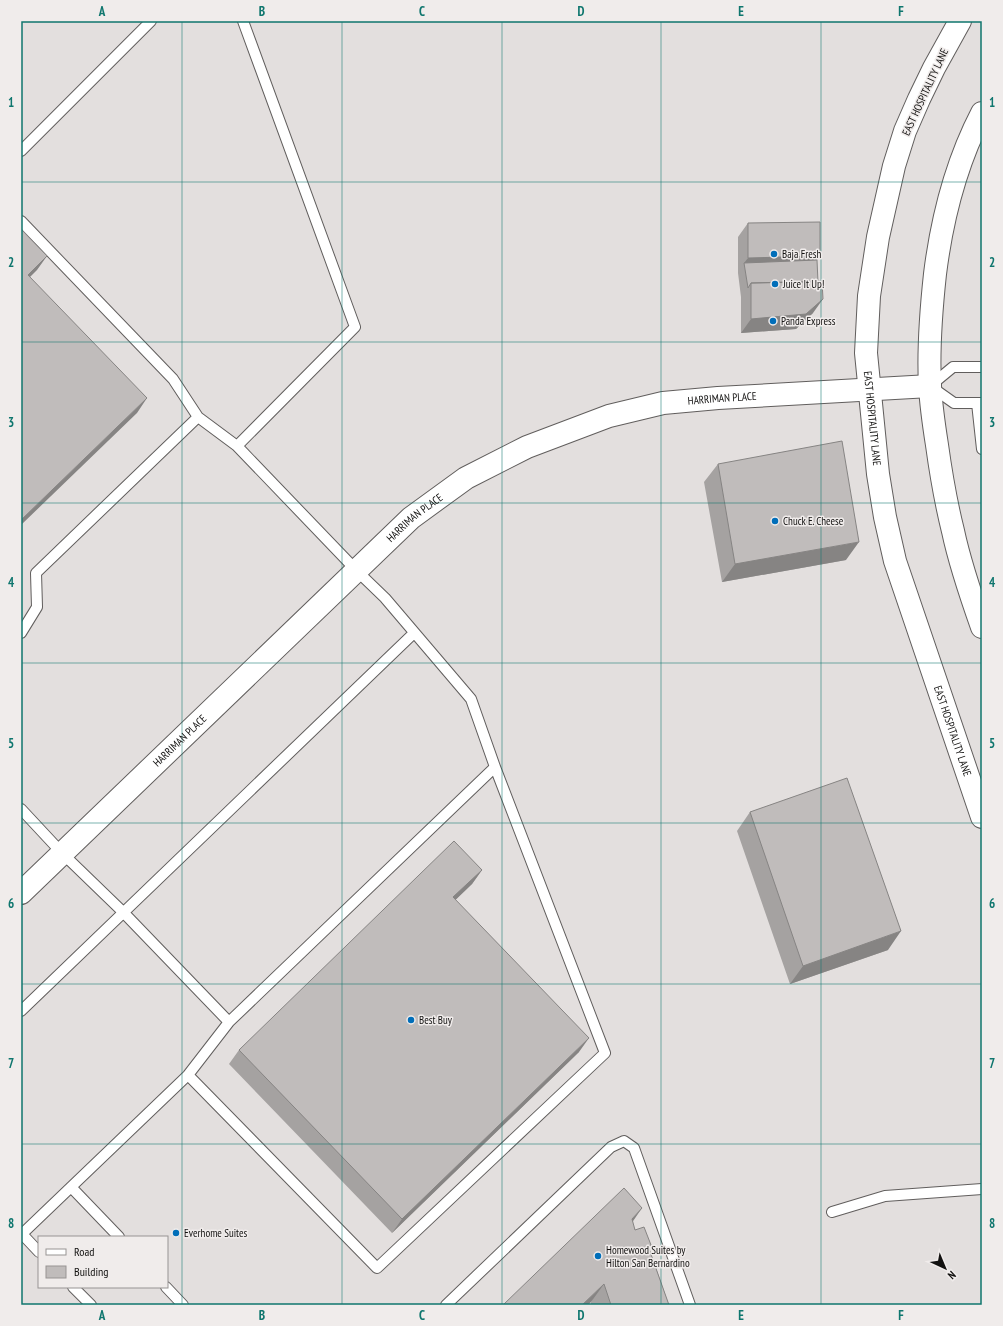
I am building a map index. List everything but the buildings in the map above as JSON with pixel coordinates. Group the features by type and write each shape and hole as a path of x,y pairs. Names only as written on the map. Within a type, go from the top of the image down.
{"main road":[{"name":"EAST HOSPITALITY LANE","path":"960,21 919,99 905,131 894,166 881,223 869,296 866,353 868,389 878,474 895,561 982,817"},
{"path":"982,113 964,152 952,187 944,218 932,298 930,347 930,386 947,507 972,599 982,627"},
{"name":"HARRIMAN PLACE","path":"21,893 411,518 466,478 527,447 609,416 663,403 718,398 930,386"}],"lane":[{"path":"21,151 151,21"},
{"path":"237,446 355,327 243,21"},
{"path":"21,221 173,379 198,417 237,446 357,571 385,598 471,699 495,767 605,1053 376,1268 188,1075"},
{"path":"982,367 953,368 930,386 954,403 979,403 982,449"},
{"path":"21,633 37,606 36,573 198,417"},
{"path":"21,1011 414,633"},
{"path":"38,1251 22,1234 188,1075 229,1022 495,767"},
{"path":"21,808 62,853 123,912 229,1022"},
{"path":"446,1305 611,1147 624,1140 634,1148 690,1305"},
{"path":"71,1187 118,1236"},
{"path":"832,1212 885,1196 982,1189"},
{"path":"74,1288 90,1305"},
{"path":"167,1288 183,1305"}],"place":[{"name":"Baja Fresh","path":"774,254"},
{"name":"Juice It Up!","path":"775,284"},
{"name":"Panda Express","path":"773,321"},
{"name":"Chuck E. Cheese","path":"775,521"},
{"name":"Best Buy","path":"411,1020"},
{"name":"Everhome Suites","path":"176,1233"},
{"name":"Homewood Suites by Hilton San Bernardino","path":"598,1256"}]}
